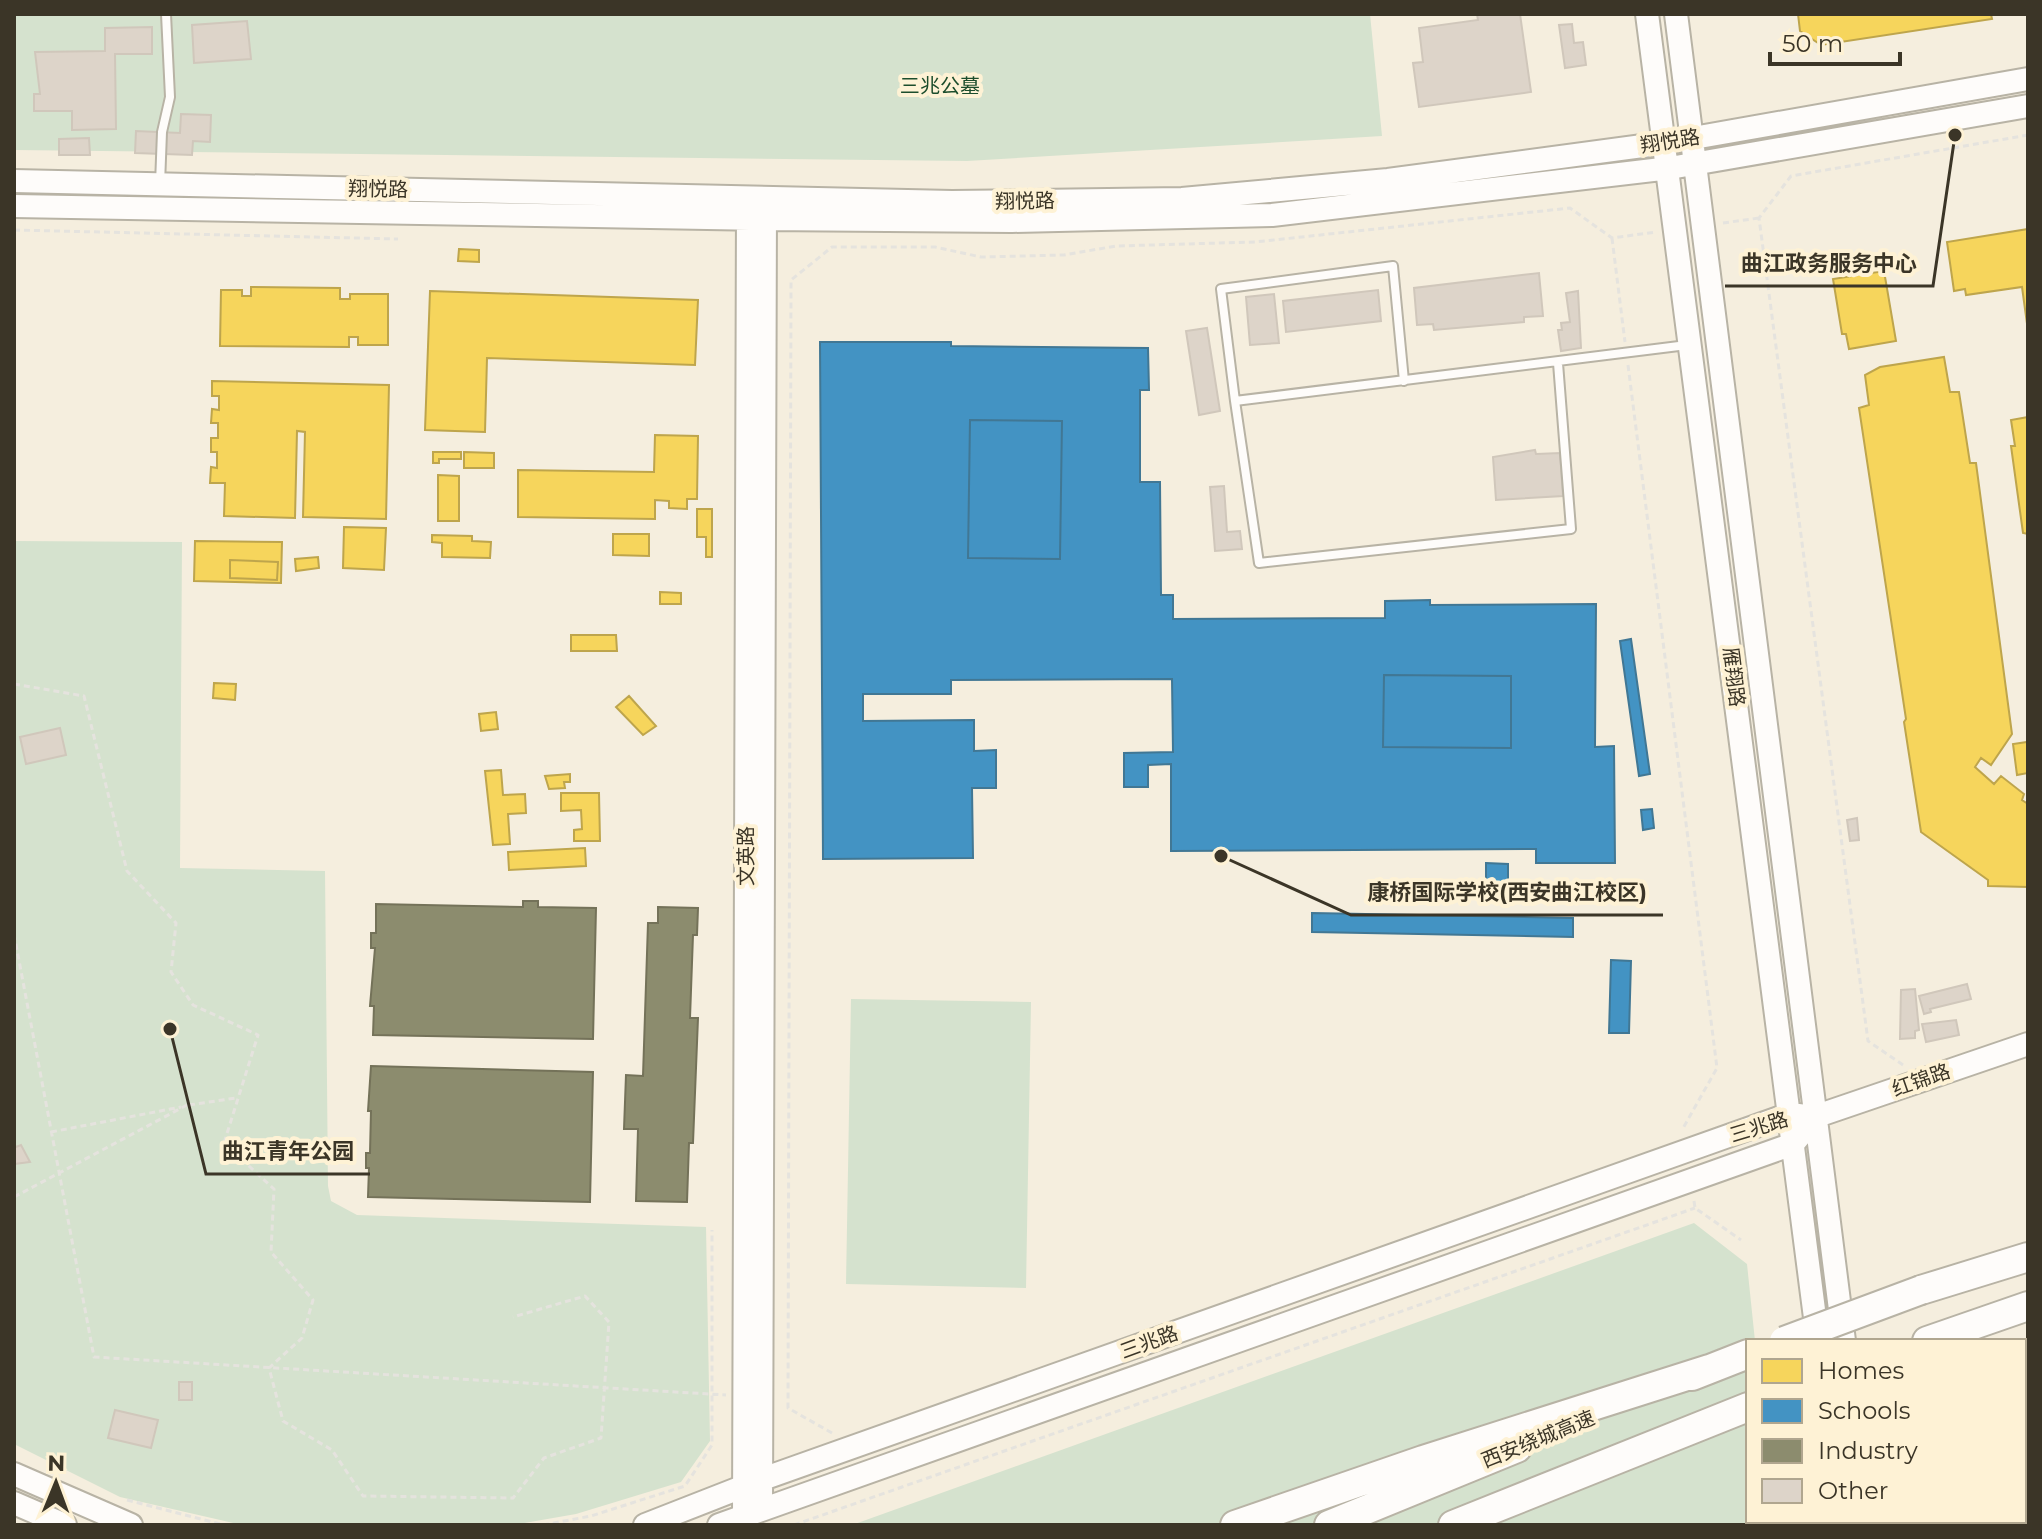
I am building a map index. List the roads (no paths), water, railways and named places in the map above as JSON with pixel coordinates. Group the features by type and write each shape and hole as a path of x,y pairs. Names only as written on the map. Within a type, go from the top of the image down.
{"highway":[{"path":"1789,1339 1921,1290 2028,1257"},
{"path":"1931,1339 2028,1306"},
{"name":"西安绕城高速","path":"1329,1525 1746,1355"},
{"path":"1235,1525 1423,1460 1712,1368"},
{"path":"1453,1525 1740,1410"}],"street":[{"name":"雁翔路","path":"1647,14 1678,229 1818,1339"},
{"name":"雁翔路","path":"1676,14 1844,1339"},
{"name":"翔悦路","path":"14,206 756,208 1182,199 1388,180 1665,143 2028,79"},
{"name":"翔悦路","path":"14,181 160,184 1012,221 1272,215 1670,168 2028,106"},
{"name":"文英路","path":"752,1484 744,1396 756,208"},
{"name":"文英路","path":"753,1512 756,208"},
{"name":"红锦路","path":"1814,1117 2028,1044"},
{"name":"三兆路","path":"645,1525 752,1484 1790,1114 1814,1117"},
{"name":"三兆路","path":"719,1525 1793,1144 1814,1117"},
{"path":"14,1474 131,1525"},
{"path":"14,1503 65,1525"}],"lane":[{"path":"160,184 162,132 170,97 166,14"},
{"path":"1404,381 1393,266 1221,289 1259,563 1571,529 1558,363"},
{"path":"1235,401 1692,345"}],"place":[{"name":"曲江政务服务中心","path":"1955,135"},
{"name":"康桥国际学校(西安曲江校区)","path":"1221,856"},
{"name":"曲江青年公园","path":"170,1029"}],"park label":[{"name":"三兆公墓","path":"940,86"}]}
